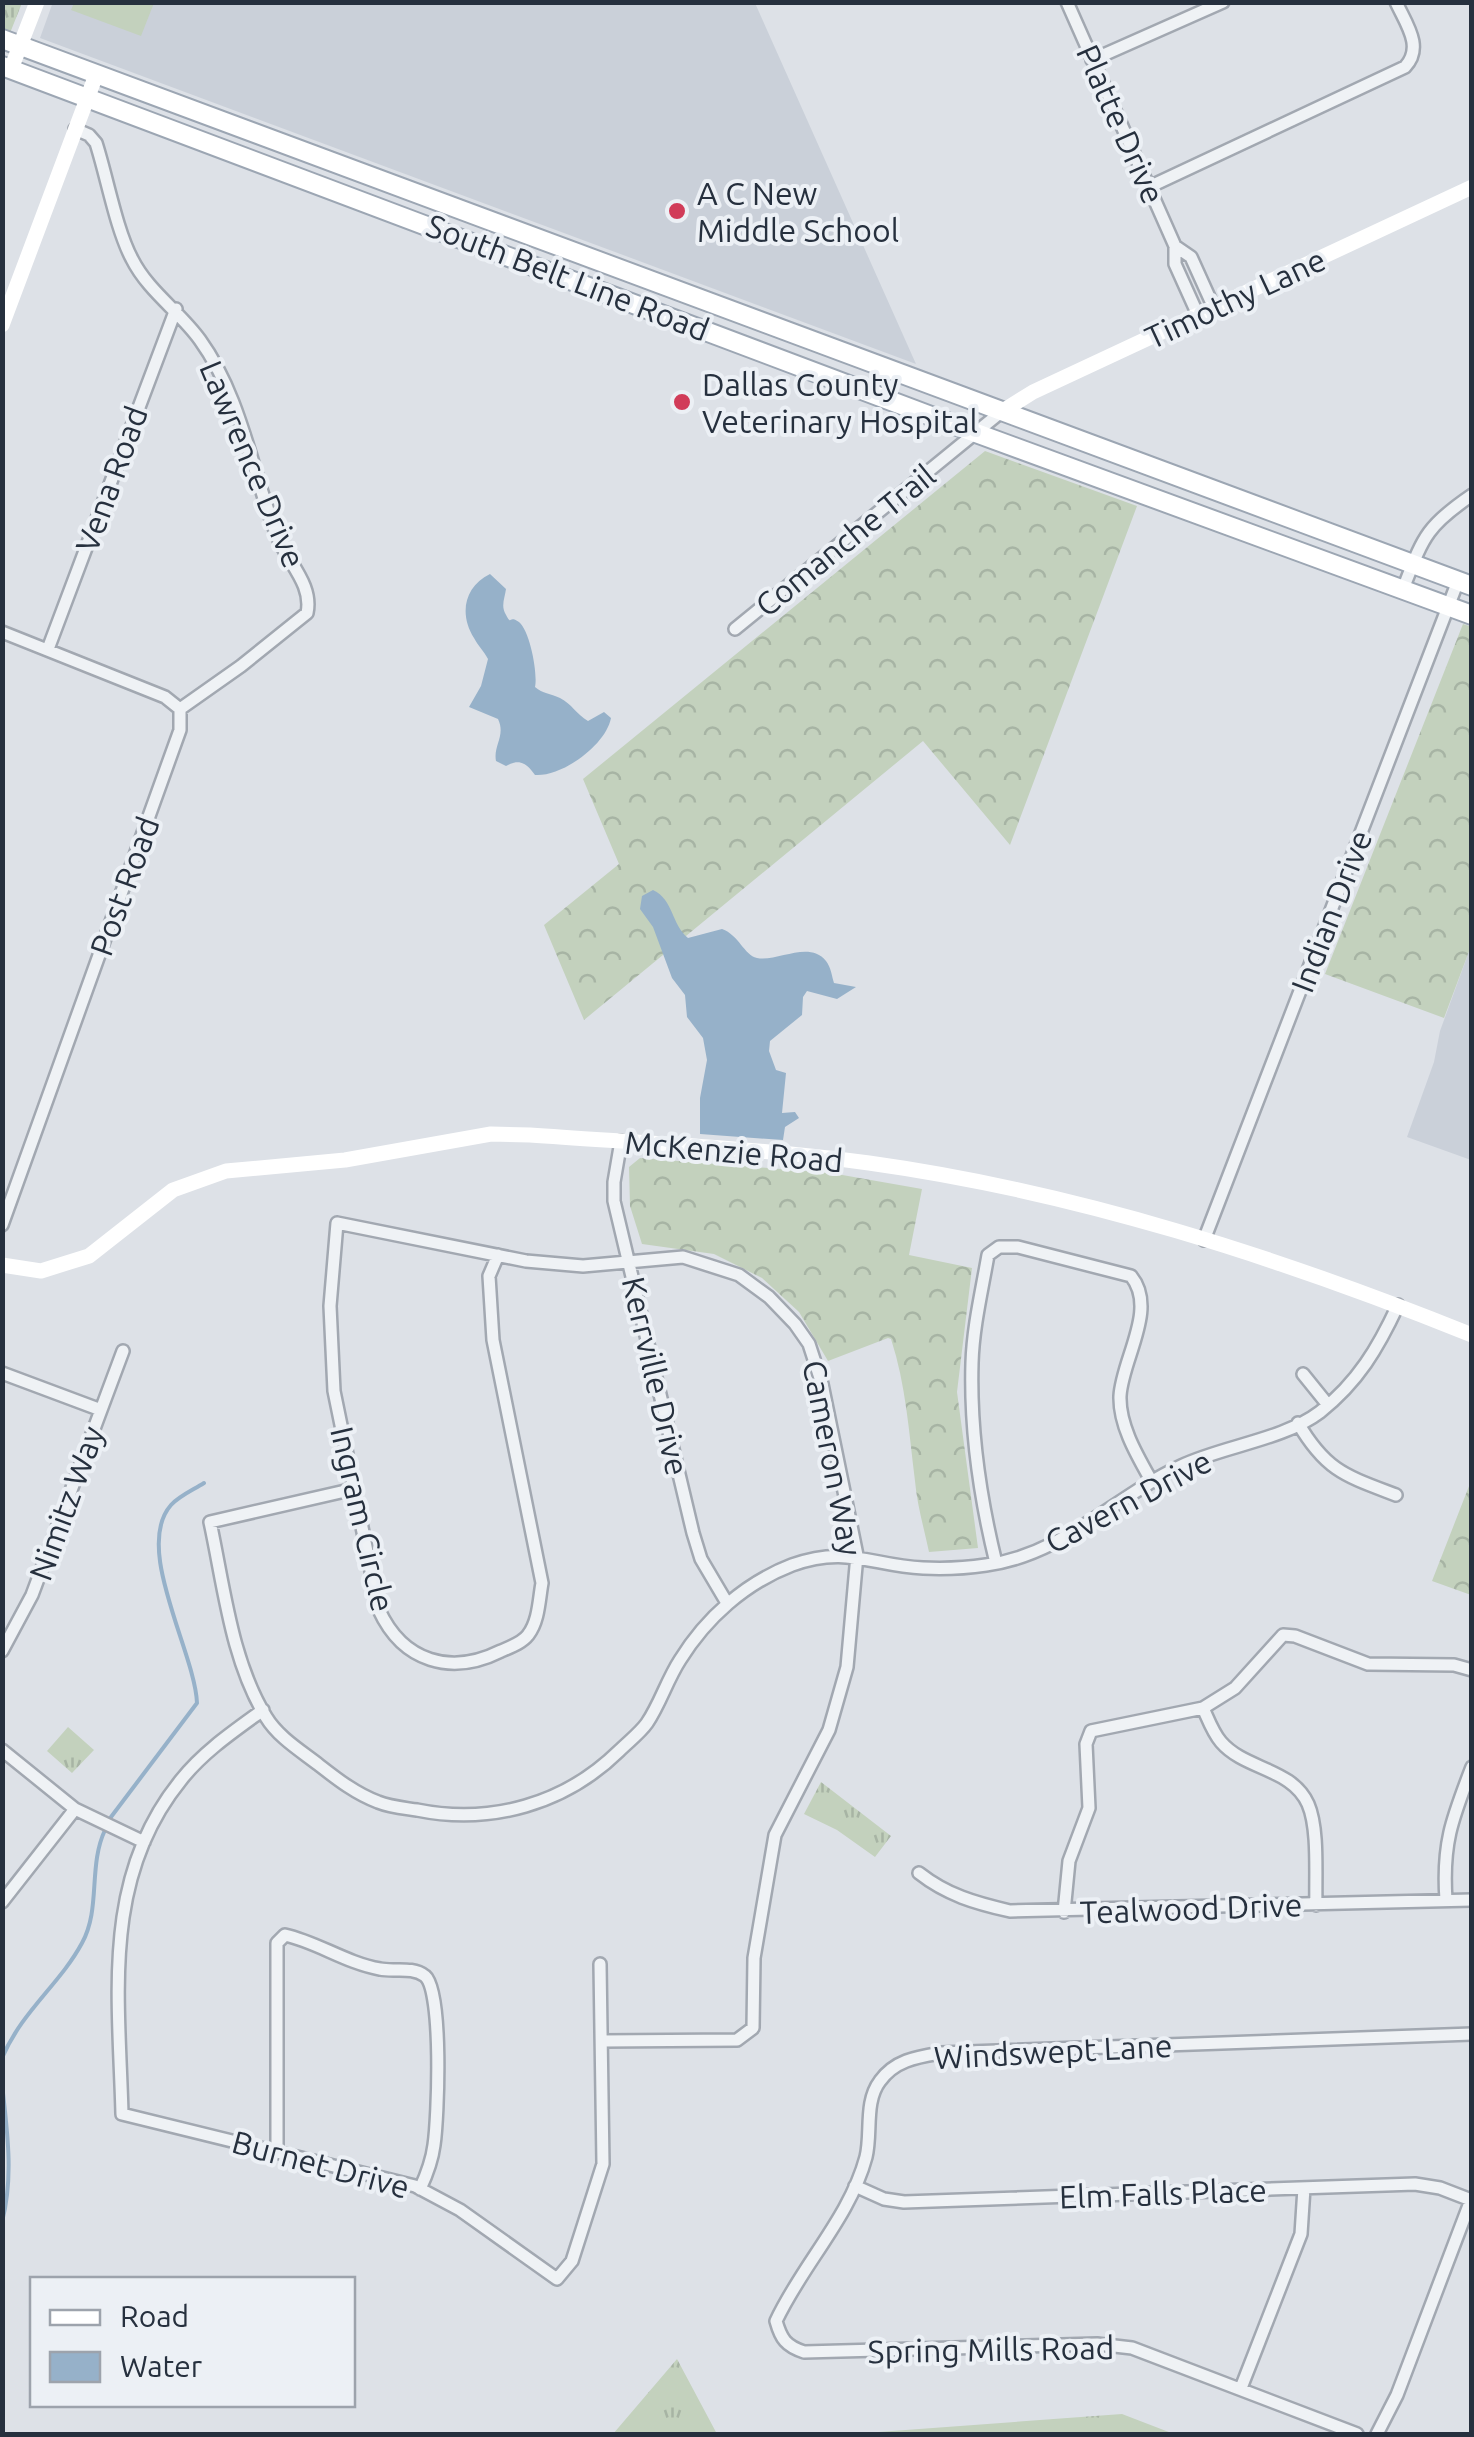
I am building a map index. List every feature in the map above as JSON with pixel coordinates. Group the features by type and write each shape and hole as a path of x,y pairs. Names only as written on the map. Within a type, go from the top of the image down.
{"main road":[{"name":"South Belt Line Road","path":"12,42 1464,584"},
{"name":"South Belt Line Road","path":"7,68 1472,615"},
{"path":"354,170 352,182 364,201 412,191"},
{"path":"454,206 455,235"}],"street":[{"path":"7,68 12,42 37,2"},
{"name":"Platte Drive","path":"1067,2 1175,246 1190,257 1206,311"},
{"path":"1092,60 1222,2"},
{"path":"1149,187 1404,66 1414,58 1415,45 1396,2"},
{"path":"2,324 96,75"},
{"name":"Lawrence Drive","path":"76,129 89,134 96,143 131,258 148,285 176,310 202,343 230,396 276,534 310,600 307,614 180,708"},
{"name":"Timothy Lane","path":"1001,412 1033,392 1472,187"},
{"name":"Vena Road","path":"48,649 176,310"},
{"name":"Comanche Trail","path":"735,629 1001,412"},
{"path":"1403,589 1423,536 1445,513 1472,495"},
{"name":"Indian Drive","path":"1204,1240 1448,606 1464,584"},
{"path":"2,632 165,697 180,708"},
{"name":"Post Road","path":"2,1225 180,730 180,708"},
{"name":"McKenzie Road","path":"2,1265 41,1271 89,1256 173,1190 226,1171 345,1160 492,1134 766,1152 905,1169 1077,1204 1204,1240 1398,1305 1472,1335"},
{"name":"Kerrville Drive","path":"621,1141 614,1202 693,1534 701,1560 727,1603"},
{"name":"Cameron Way","path":"337,1223 498,1256 583,1266 684,1257 739,1274 769,1296 796,1324 809,1344 822,1384 856,1555 847,1667 830,1730 776,1834 754,1958 752,2028 737,2040 602,2041"},
{"name":"Ingram Circle","path":"337,1223 330,1306 334,1392 379,1610 392,1634 413,1652 438,1664 461,1664 492,1656 528,1635 537,1614 542,1583 492,1340 489,1276 498,1256"},
{"path":"996,1563 982,1506 972,1360 988,1255 1000,1247 1018,1247 1131,1276 1136,1282 1141,1300 1120,1397 1133,1448 1152,1482"},
{"name":"Cavern Drive","path":"354,1489 210,1522 242,1666 268,1720 295,1747 348,1786 380,1803 442,1816 493,1814 553,1797 588,1778 618,1753 647,1723 680,1659 727,1603 791,1565 838,1554 921,1568 996,1563 1070,1536 1181,1466 1316,1415 1354,1382 1376,1352 1398,1305"},
{"name":"Nimitz Way","path":"2,1651 32,1595 122,1352"},
{"path":"2,1372 100,1410"},
{"path":"1303,1374 1328,1404"},
{"path":"1298,1423 1311,1445 1335,1470 1396,1494"},
{"path":"1064,1912 1069,1861 1088,1808 1086,1744 1091,1731 1203,1708 1235,1688 1283,1635 1368,1664 1454,1665 1472,1670"},
{"path":"1203,1708 1220,1742 1238,1756 1287,1780 1307,1800 1312,1816 1316,1905"},
{"path":"2,1750 75,1809 144,1842 180,1780 210,1749 263,1710"},
{"path":"1446,1900 1444,1861 1449,1827 1472,1768"},
{"path":"2,1902 75,1809"},
{"name":"Burnet Drive","path":"144,1842 132,1868 118,1951 122,2114 420,2189 460,2210 556,2278 572,2261 604,2164 602,2041"},
{"name":"Tealwood Drive","path":"918,1873 940,1890 1010,1910 1064,1912 1472,1900"},
{"path":"277,2151 275,1986 277,1943 284,1935 333,1956 381,1970 412,1970 423,1974 432,1985 438,2028 434,2144 430,2168 420,2189"},
{"path":"600,1964 602,2041"},
{"name":"Windswept Lane","path":"789,2348 776,2321 855,2186 866,2155 872,2095 880,2080 903,2060 941,2052 1472,2034"},
{"name":"Elm Falls Place","path":"855,2186 884,2200 904,2202 1415,2184 1472,2200"},
{"path":"1240,2388 1301,2234 1304,2188"},
{"path":"1378,2434 1397,2395 1472,2200"},
{"name":"Spring Mills Road","path":"789,2348 804,2352 1096,2344 1132,2348 1358,2434"}],"shaded area":[{"name":"A C New Middle School","path":"53,2 755,3 916,364 40,38"},
{"path":"1471,946 1471,1160 1407,1137"}],"green space":[{"path":"74,2 154,3 141,36 71,10"},
{"path":"2,3 22,3 10,33 3,30"},
{"path":"985,451 1137,506 1010,845 923,741 584,1020 544,925 619,864 583,779"},
{"path":"1463,624 1472,627 1471,946 1444,1018 1325,974"},
{"path":"640,1158 831,1173 922,1189 909,1255 972,1268 957,1392 978,1548 929,1552 917,1499 904,1391 891,1339 828,1361 799,1312 762,1278 714,1254 642,1244 630,1206 629,1167"},
{"path":"1471,1481 1471,1595 1432,1581"},
{"path":"68,1727 94,1750 72,1773 47,1751"},
{"path":"821,1782 891,1836 875,1857 837,1830 804,1814"},
{"path":"677,2359 717,2434 613,2434"},
{"path":"1122,2414 1174,2434 851,2434"}],"water":[{"path":"490,574 506,589 503,607 507,617 519,622 527,634 535,687 564,700 588,721 604,712 611,718 592,748 558,771 535,775 523,763 506,766 496,761 501,730 498,719 469,707 481,686 488,659 469,629 467,602 474,586"},
{"path":"653,890 665,900 688,938 722,929 757,958 811,952 826,961 834,983 856,987 837,999 807,991 802,1015 770,1041 769,1051 776,1070 786,1073 782,1113 795,1112 799,1118 785,1127 783,1140 700,1134 700,1098 707,1060 703,1038 687,1017 685,995 672,978 653,927 640,909 642,896"}],"waterway":[{"path":"111,1817 197,1703 162,1573 159,1547 161,1524 171,1505 204,1483"},
{"path":"2,2058 88,1930 97,1858 105,1830"},
{"path":"2,2084 9,2170 2,2222"}],"place":[{"name":"A C New Middle School","path":"677,211"},
{"name":"Dallas County Veterinary Hospital","path":"682,402"}]}
